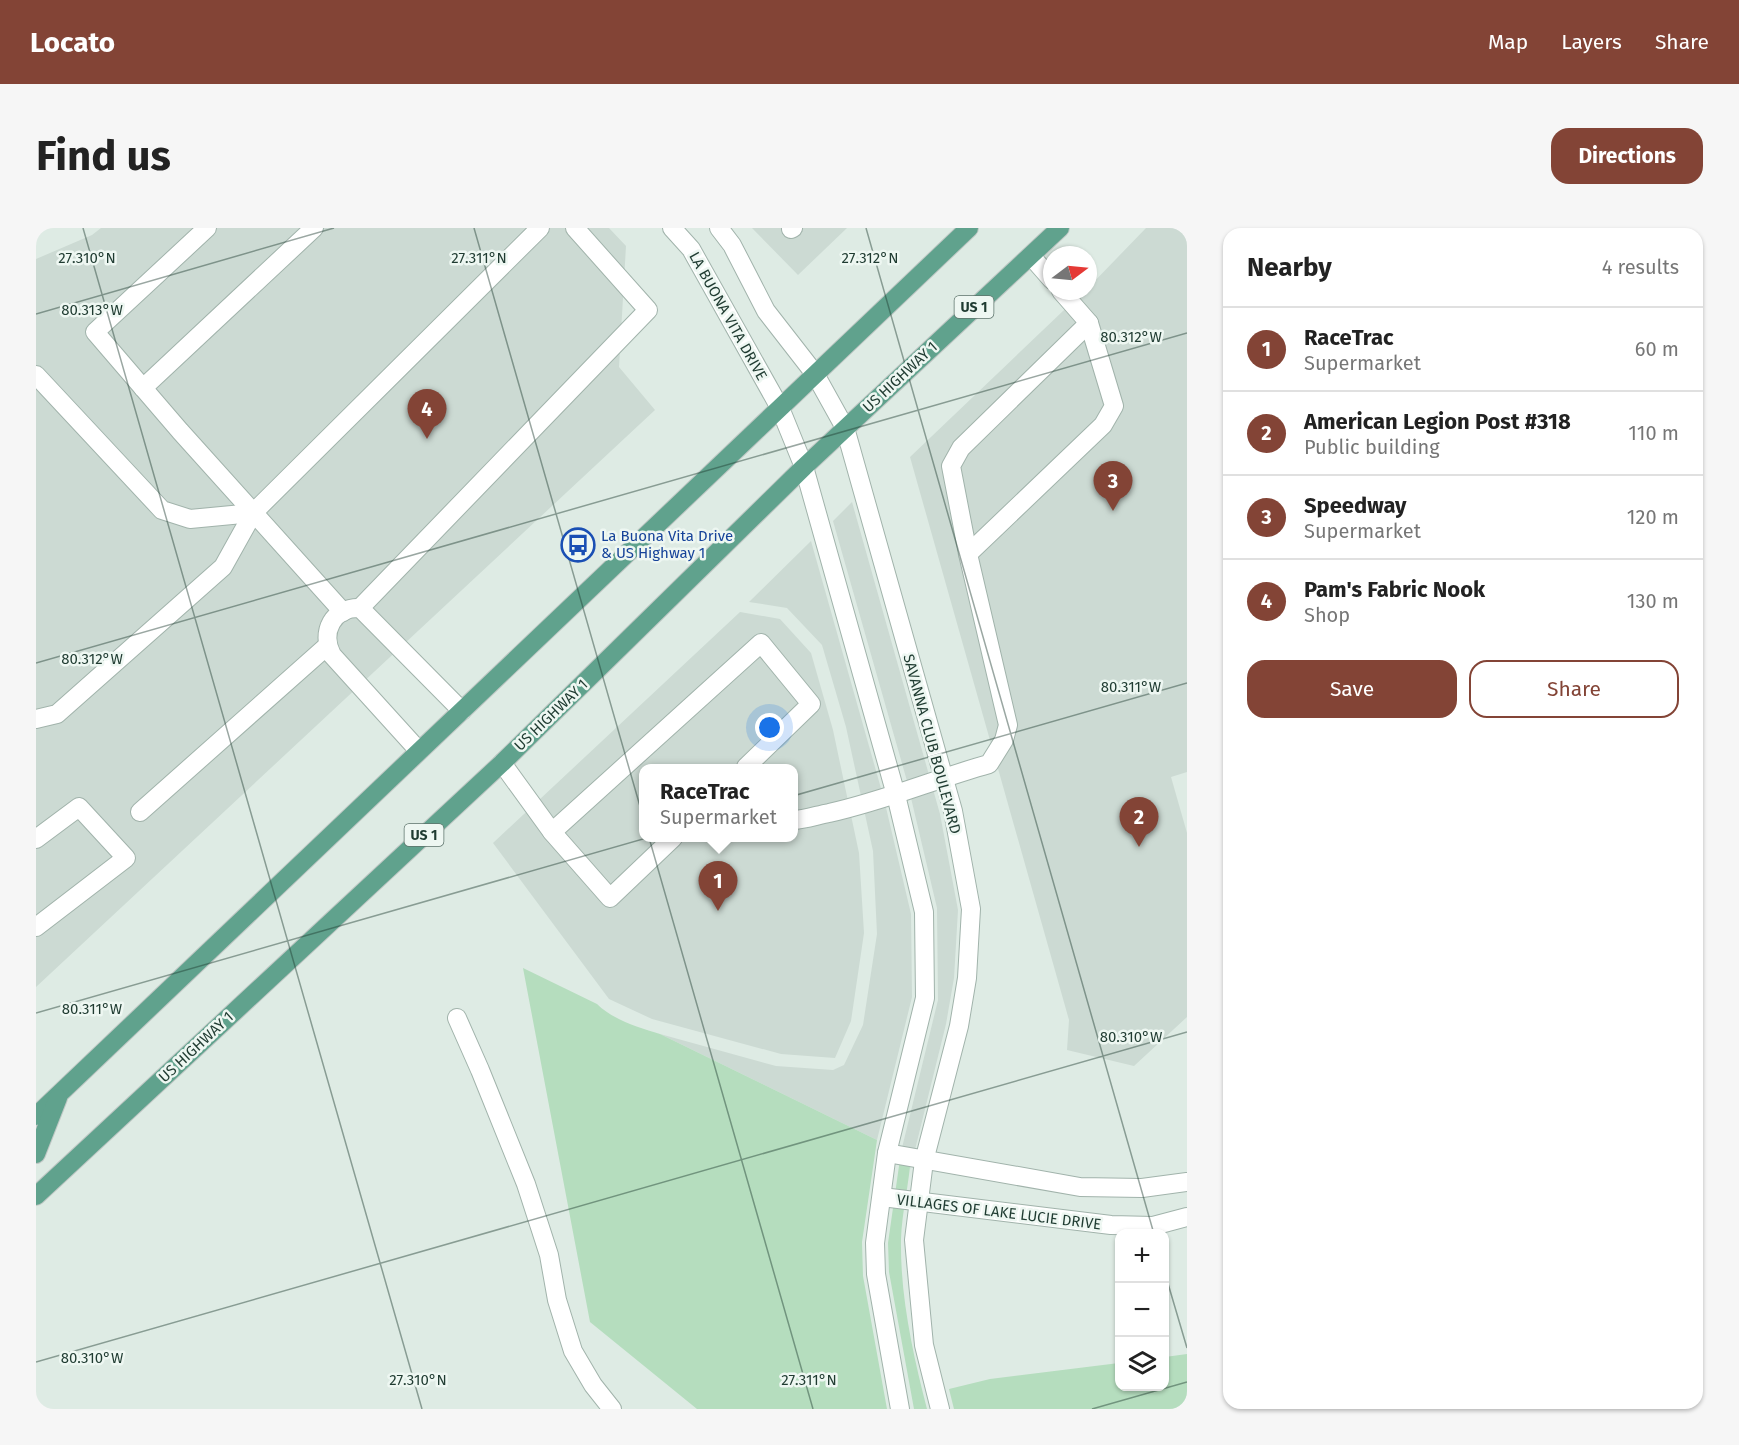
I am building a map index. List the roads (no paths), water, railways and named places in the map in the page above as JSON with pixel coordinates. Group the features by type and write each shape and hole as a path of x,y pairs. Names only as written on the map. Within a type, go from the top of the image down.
{"main road":[{"path":"36,1116 969,228"},
{"name":"US HIGHWAY 1","path":"36,1194 502,763 804,467 1060,228"},
{"path":"36,1154 60,1094"}],"street":[{"path":"207,228 95,332 253,513 351,610 462,711"},
{"path":"143,388 314,228"},
{"path":"36,719 57,714 223,567 253,513 540,228"},
{"path":"419,752 332,655 327,646 326,634 332,621 351,610 648,310 575,228"},
{"name":"LA BUONA VITA DRIVE","path":"672,228 691,249 780,408"},
{"path":"719,228 732,245 766,311 815,374"},
{"path":"1031,256 1043,270"},
{"path":"968,554 1103,425 1114,406 1089,323 1069,300"},
{"path":"798,819 866,805 943,776 989,764 1004,740 1008,724 968,554 951,466 961,448 1089,323"},
{"name":"SAVANNA CLUB BOULEVARD","path":"815,374 845,428 953,811 971,909 967,978 959,1026 924,1161 914,1240 924,1345 940,1409"},
{"path":"36,375 162,510 190,519 253,513"},
{"path":"780,408 804,467 896,795 924,912 925,998 887,1153 875,1243 876,1274 900,1409"},
{"path":"552,832 761,643 811,704 750,764"},
{"path":"140,812 327,646"},
{"path":"502,763 552,832 610,898 668,842"},
{"path":"36,839 79,807 126,858 36,927"},
{"path":"457,1018 526,1184 549,1255 557,1300 573,1351 593,1385 612,1409"},
{"path":"887,1153 1080,1187 1142,1188 1187,1182"},
{"name":"VILLAGES OF LAKE LUCIE DRIVE","path":"882,1197 1112,1225 1153,1226 1187,1217"}],"place":[{"name":"Pam's Fabric Nook","path":"427,439"},
{"name":"Speedway","path":"1113,511"},
{"name":"La Buona Vita Drive & US Highway 1","path":"578,545"},
{"name":"American Legion Post #318","path":"1139,847"},
{"name":"RaceTrac","path":"718,911"}]}
